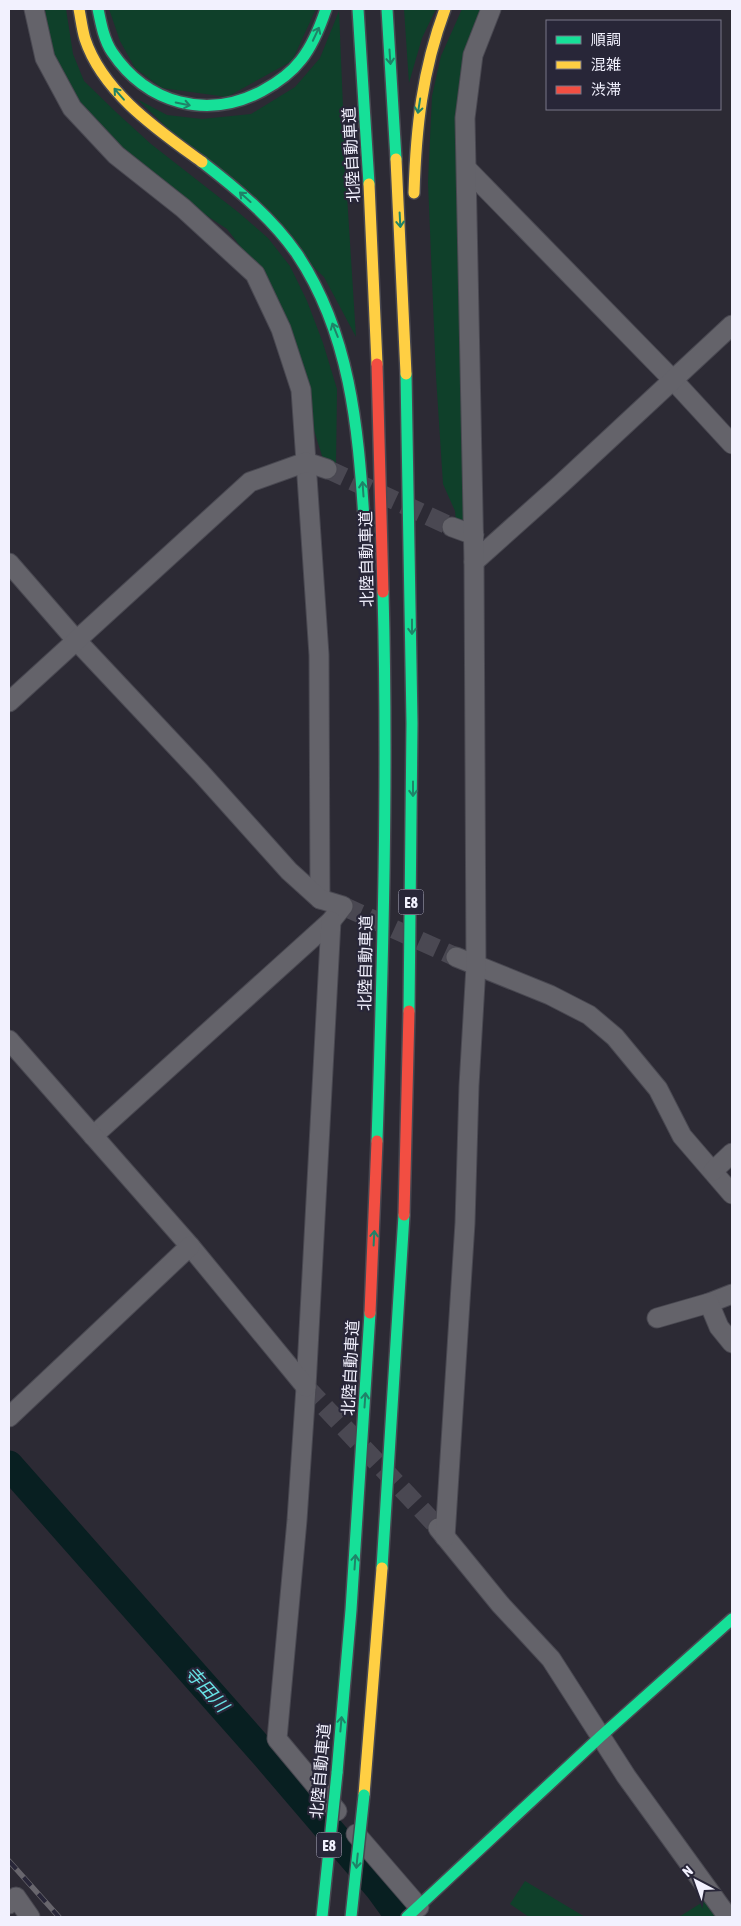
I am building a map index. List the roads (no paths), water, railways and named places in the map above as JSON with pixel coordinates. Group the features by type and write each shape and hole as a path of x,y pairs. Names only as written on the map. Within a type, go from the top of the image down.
{"main road":[{"path":"80,9 85,41 94,60 125,100 258,208 278,230 297,256 313,283 340,343 348,374 357,427 365,530"},
{"path":"98,9 102,29 112,52 129,74 150,90 174,102 200,107 227,105 252,97 275,83 297,66 311,45 326,9"},
{"name":"北陸自動車道","path":"322,1917 353,1589 375,1211 384,818 380,423 373,248 358,9"},
{"name":"E8","path":"351,1917 364,1795 382,1582 404,1217 413,812 412,592 408,422 401,246 387,9"},
{"path":"414,202 417,119 424,75 434,37 445,9"},
{"path":"412,592 416,534 414,287"},
{"path":"372,639 384,818"},
{"path":"413,1912 600,1737 732,1619"}],"street":[{"path":"34,9 45,58 72,108 116,155 182,208 255,274 281,329 301,390 319,655 320,899"},
{"path":"491,9 473,55 465,118 474,535 476,966 469,1086 465,1223 440,1530 500,1604 551,1659 600,1737 728,1917"},
{"path":"467,170 673,380 732,444"},
{"path":"474,562 732,325"},
{"path":"9,702 250,482 306,462 327,469"},
{"path":"452,527 474,535"},
{"path":"9,563 76,640 201,773 289,871 320,899 343,906 330,921 93,1136"},
{"path":"330,921 306,1388 297,1520 277,1739 413,1912"},
{"path":"456,957 550,995 590,1015 615,1037 658,1089 682,1136 732,1194"},
{"path":"9,1040 190,1246 306,1388"},
{"path":"713,1171 732,1153"},
{"path":"9,1417 190,1246"},
{"path":"657,1318 709,1304 732,1294"},
{"path":"709,1304 719,1327 732,1343"},
{"path":"9,1904 16,1897 30,1917"}],"waterway":[{"name":"寺田川","path":"9,1465 266,1756 379,1888 400,1917"}],"tunnel":[{"path":"327,469 452,527"},
{"path":"343,906 456,957"},
{"path":"306,1387 434,1523"}],"railway":[{"path":"9,1861 59,1917"}]}
